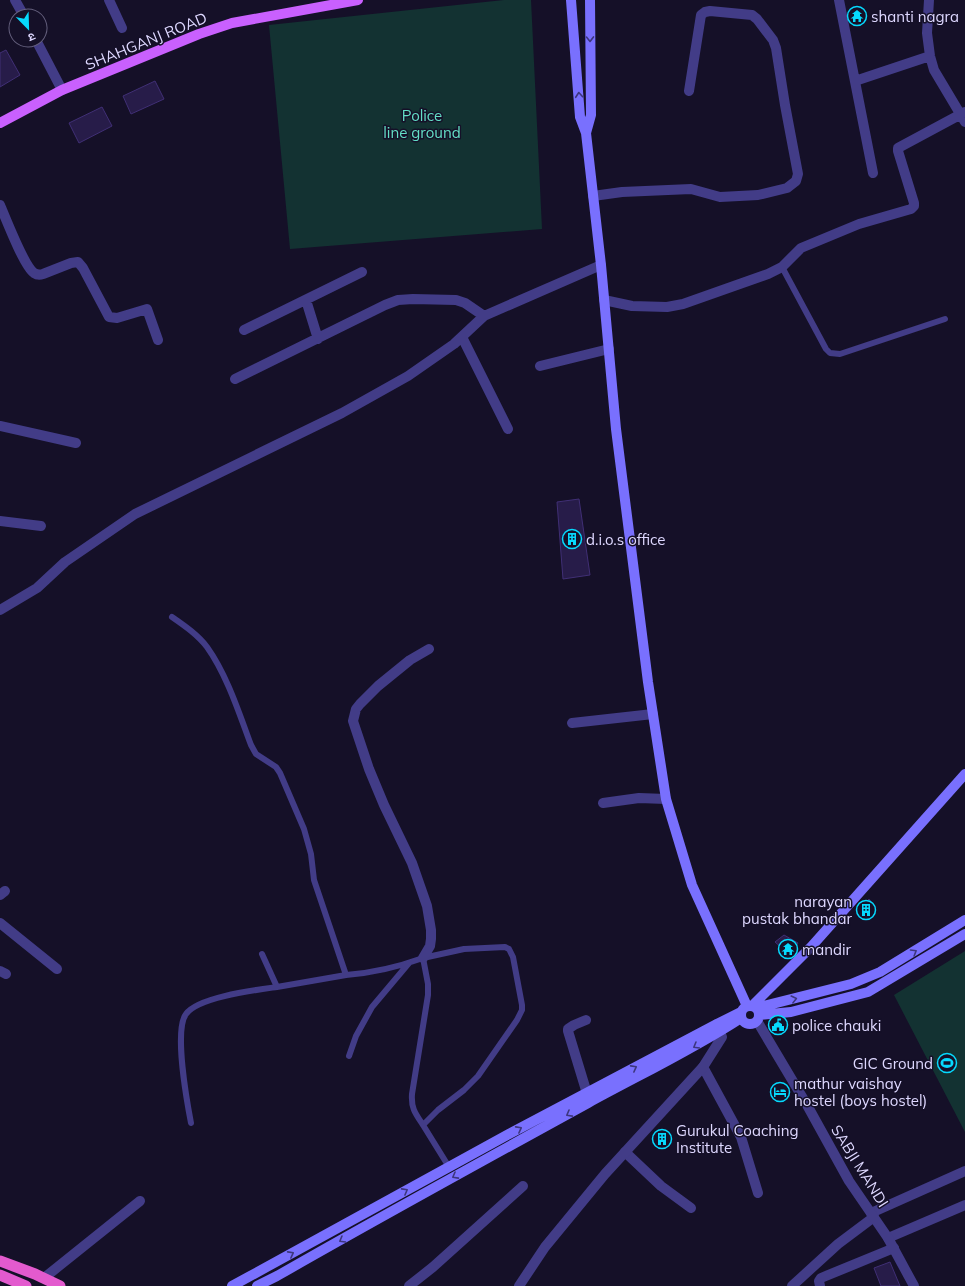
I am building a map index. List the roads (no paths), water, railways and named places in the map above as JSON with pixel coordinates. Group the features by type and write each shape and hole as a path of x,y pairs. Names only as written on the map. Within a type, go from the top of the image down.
{"highway":[{"path":"0,1261 44,1278 60,1286"},
{"path":"0,1275 26,1286"}],"main road":[{"name":"SHAHGANJ ROAD","path":"0,123 62,90 199,34 232,23 358,0"},
{"path":"571,0 580,117 586,133 601,265 616,429 648,682 666,799 692,885 750,1012"},
{"path":"586,133 591,115 590,0"},
{"path":"750,1012 811,947 965,774"},
{"path":"232,1286 450,1167 588,1097 678,1056 719,1028 750,1012 851,984 880,972 965,920"},
{"path":"750,1012 791,1012 868,992 965,934"},
{"path":"861,980 868,992"},
{"path":"257,1286 283,1273 392,1211 588,1097"},
{"path":"386,1202 392,1211"},
{"path":"276,1262 283,1273"}],"street":[{"path":"109,0 122,28"},
{"path":"839,0 873,173"},
{"path":"604,300 632,306 667,307 683,304 768,274 782,267 796,252 806,246 859,224 913,208 914,203 898,148 964,116 934,70 930,56 927,33 929,0"},
{"path":"593,196 622,192 691,189 720,197 765,193 787,188 796,181 798,174 776,48 773,40 757,19 752,15 710,12 705,12 701,15 689,91"},
{"path":"40,48 62,90"},
{"path":"855,81 930,56"},
{"path":"0,205 23,256 33,272 40,275 71,263 78,262 83,268 109,317 117,318 147,309 158,340"},
{"path":"0,610 37,588 65,562 135,514 342,413 414,372 462,337 484,316 601,265"},
{"path":"244,330 362,272"},
{"path":"306,300 318,339"},
{"path":"235,379 398,300 456,300 465,302 484,316"},
{"path":"462,337 508,429"},
{"path":"540,366 609,349"},
{"path":"0,426 76,443"},
{"path":"0,521 41,526"},
{"path":"423,958 430,946 431,939 428,912 412,863 384,805 369,769 353,721 356,709 392,672 429,649"},
{"path":"572,723 654,714"},
{"path":"603,803 639,798 666,799"},
{"path":"0,922 57,970"},
{"name":"SABJI MANDI","path":"750,1012 807,1106 849,1181 894,1248 914,1286"},
{"path":"586,1020 569,1028 568,1031 588,1097"},
{"path":"519,1286 545,1247 605,1174 703,1067 722,1037 719,1028"},
{"path":"703,1067 741,1137 758,1193"},
{"path":"625,1152 662,1186 691,1208"},
{"path":"792,1286 872,1215 965,1171"},
{"path":"409,1286 433,1268 523,1186"},
{"path":"44,1278 140,1201"},
{"path":"888,1238 965,1205"},
{"path":"820,1286 819,1281 821,1278 894,1248"}],"lane":[{"path":"782,267 826,349 830,353 840,354 945,320"},
{"path":"172,617 191,630 206,647 220,669 256,754 276,766 280,773 304,829 311,854 314,880 346,975"},
{"path":"191,1123 185,1093 182,1053 182,1022 186,1014 192,1009 212,1000 240,993 304,981 366,973 464,949 509,949 513,957 522,1010 488,1064 478,1076 464,1090 438,1110 423,1125"},
{"path":"262,954 277,987"},
{"path":"423,958 428,984 428,995 411,1104 450,1167"},
{"path":"349,1056 356,1036 372,1007 409,963"}],"place":[{"name":"shanti nagra","path":"857,16"},
{"name":"d.i.o.s office","path":"572,539"},
{"name":"narayan pustak bhandar","path":"866,910"},
{"name":"mandir","path":"788,949"},
{"name":"police chauki","path":"778,1025"},
{"name":"GIC Ground","path":"947,1063"},
{"name":"mathur vaishay hostel (boys hostel)","path":"780,1092"},
{"name":"Gurukul Coaching Institute","path":"662,1139"}],"park label":[{"name":"Police line ground","path":"422,124"}]}
